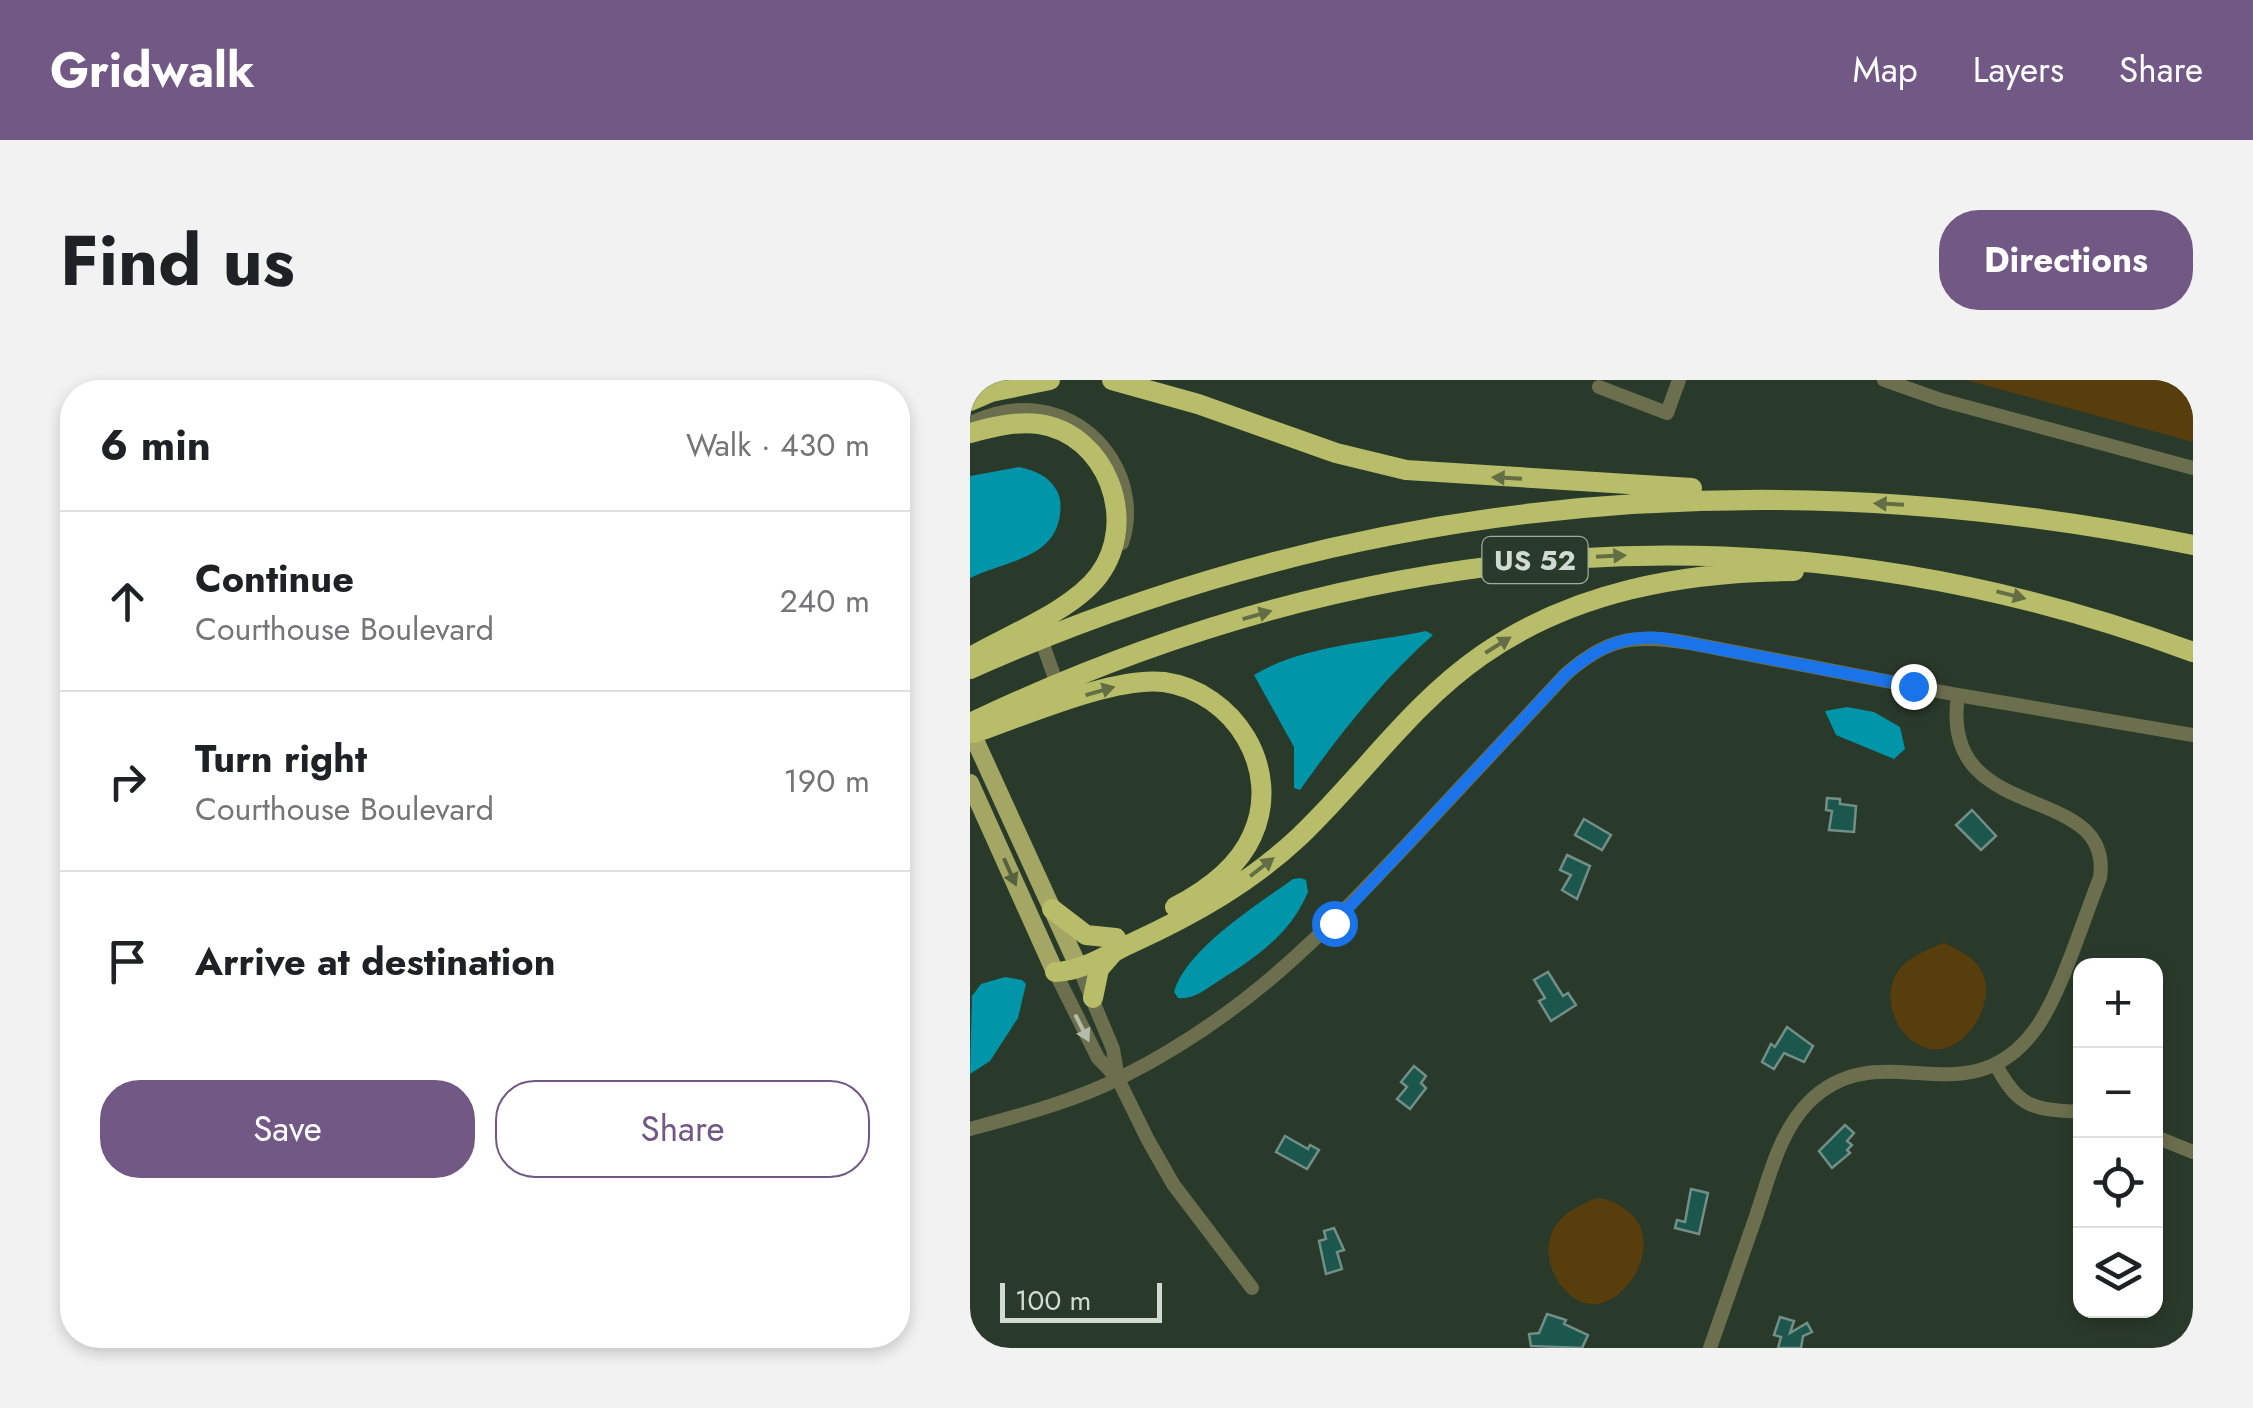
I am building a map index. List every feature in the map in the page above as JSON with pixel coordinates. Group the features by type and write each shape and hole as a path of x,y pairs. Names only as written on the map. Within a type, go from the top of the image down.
{"highway":[{"path":"970,400 1050,380"},
{"path":"1112,380 1198,404 1336,454 1406,470 1761,492 1848,502"},
{"path":"970,433 1015,424 1050,427 1084,445 1100,463 1113,492 1116,536 1105,566 1087,588 976,660"},
{"name":"US 52","path":"976,660 1183,587 1257,566 1462,521 1654,500 1848,502 2009,516 2193,545"},
{"name":"US 52","path":"970,728 1005,715 1057,684 1200,631 1264,613 1383,585 1494,565 1614,555 1704,554 1807,560 1916,575 2062,608 2193,652"},
{"path":"1054,972 1223,896 1261,869 1300,836 1413,712 1448,681 1499,644 1549,618 1619,592 1686,577 1808,571 1916,575"},
{"path":"1005,715 1149,681 1196,691 1222,706 1240,724 1253,751 1260,786 1260,814 1251,838 1224,874 1207,888 1117,944 1099,969 1093,998"},
{"path":"1052,909 1086,936 1117,944"}],"main road":[{"path":"970,728 1076,962"},
{"path":"970,783 1054,972"}],"street":[{"path":"1598,387 1667,413 1679,380"},
{"path":"1887,381 1941,400 2193,468"},
{"path":"970,423 998,413 1038,411 1072,423 1102,444 1112,458 1124,487 1127,522 1112,564 1087,588"},
{"path":"970,1129 1118,1079 1208,1028 1291,964 1334,923 1566,674 1598,649 1631,638 1661,638 2193,735"},
{"path":"1041,639 1057,684"},
{"path":"1710,1348 1782,1140 1808,1103 1834,1084 1864,1072 1897,1070 1955,1076 1996,1065 2019,1049 2048,1009 2100,878 2101,854 2090,832 2079,823 2002,790 1975,768 1958,738 1958,695"},
{"path":"1076,962 1113,1050 1118,1079"},
{"path":"1054,972 1098,1058 1118,1079 1172,1182 1252,1288"},
{"path":"1996,1065 2007,1086 2028,1104 2044,1110 2073,1112"},
{"path":"2163,1141 2193,1152"}],"shaded area":[{"path":"1966,380 2189,380 2193,391 2193,442"},
{"path":"1944,943 1979,967 1986,992 1980,1015 1965,1036 1944,1049 1932,1049 1919,1045 1901,1030 1892,1008 1892,986 1907,961"},
{"path":"1596,1198 1625,1209 1639,1223 1644,1241 1634,1277 1622,1291 1607,1301 1590,1304 1574,1298 1558,1281 1548,1248 1563,1217"}],"water":[{"path":"1019,467 1041,474 1057,491 1061,508 1056,529 1049,541 1026,557 970,578 970,476"},
{"path":"1426,631 1433,635 1362,709 1300,790 1294,788 1294,747 1254,675 1315,651"},
{"path":"1847,707 1874,712 1900,727 1905,749 1894,759 1836,735 1825,711"},
{"path":"1293,879 1306,880 1308,892 1292,920 1272,943 1200,993 1178,998 1174,992 1181,976 1207,944"},
{"path":"1005,977 1026,984 1018,1018 990,1061 970,1074 972,996 981,984"}],"building":[{"path":"1827,798 1856,806 1854,832 1829,830 1832,811 1826,810"},
{"path":"1972,810 1996,836 1981,850 1956,825"},
{"path":"1584,819 1611,835 1602,850 1575,835"},
{"path":"1567,855 1590,866 1577,899 1562,890 1571,875 1560,870"},
{"path":"1548,972 1563,996 1568,993 1576,1005 1551,1021 1539,1001 1545,998 1534,980"},
{"path":"1787,1027 1813,1046 1804,1062 1784,1053 1774,1069 1762,1062 1771,1044 1775,1047"},
{"path":"1414,1066 1426,1076 1421,1083 1426,1088 1410,1109 1397,1099 1407,1087 1401,1082"},
{"path":"1845,1125 1854,1133 1847,1141 1852,1145 1847,1150 1850,1153 1832,1168 1819,1151"},
{"path":"1285,1136 1308,1149 1310,1145 1319,1150 1307,1169 1276,1152"},
{"path":"1691,1189 1708,1193 1699,1234 1675,1228 1677,1220 1685,1222"},
{"path":"1334,1228 1344,1250 1337,1252 1342,1269 1326,1274 1319,1241 1326,1239 1324,1231"},
{"path":"1547,1314 1566,1320 1564,1324 1588,1335 1582,1348 1531,1346 1529,1334 1539,1333"},
{"path":"1780,1317 1794,1321 1790,1333 1807,1323 1812,1332 1803,1336 1801,1348 1778,1348 1781,1337 1774,1335"}],"route":[{"path":"1334,923 1566,674 1598,649 1631,638 1661,638 1913,686"}]}
